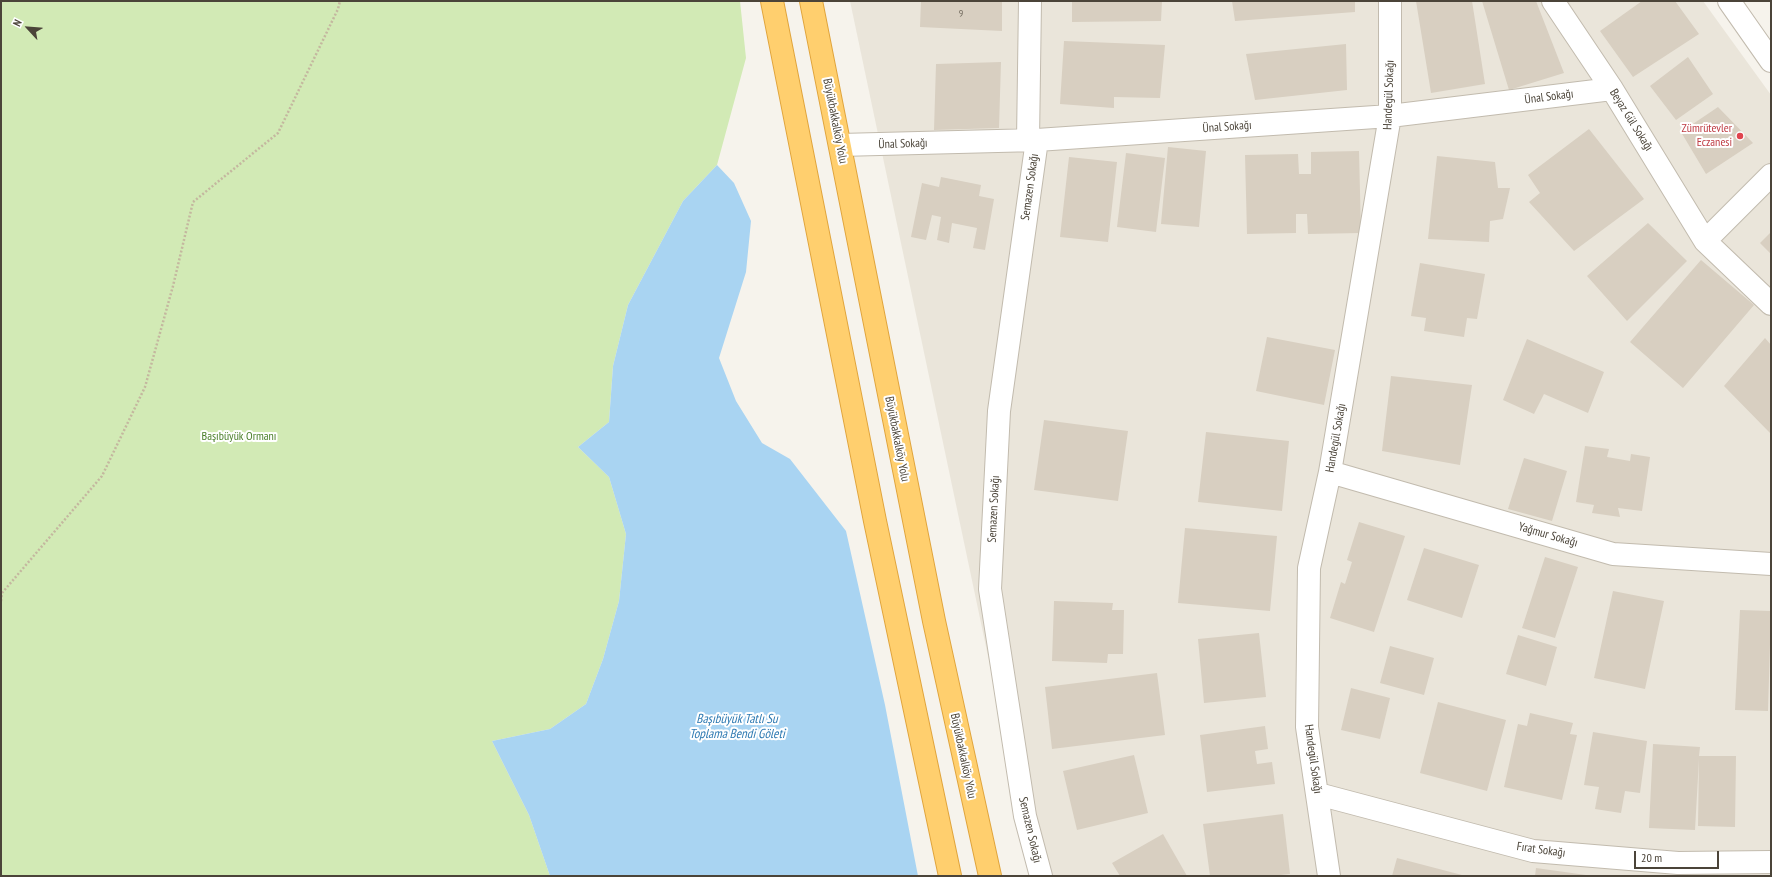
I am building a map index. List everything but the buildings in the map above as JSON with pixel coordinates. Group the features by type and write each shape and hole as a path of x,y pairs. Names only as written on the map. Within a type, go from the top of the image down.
{"highway":[{"path":"772,1 873,513 950,876"},
{"name":"Büyükbakkalköy Yolu","path":"811,1 840,145 858,245 934,621 990,876"}],"street":[{"name":"Semazen Sokağı","path":"1030,1 1033,140 999,411 990,589 1025,816 1041,876"},
{"name":"Handegül Sokağı","path":"1329,876 1307,727 1309,568 1330,472 1390,116 1390,1"},
{"name":"Beyaz Gül Sokağı","path":"1553,1 1612,90 1705,241 1771,304"},
{"path":"1732,2 1771,61"},
{"name":"Ünal Sokağı","path":"840,145 1033,140 1390,116 1612,90"},
{"path":"1705,241 1771,175"},
{"name":"Yağmur Sokağı","path":"1330,472 1613,554 1771,564"},
{"name":"Fırat Sokağı","path":"1318,794 1533,851 1678,863 1771,862"}],"path":[{"path":"1,601 2,593 102,476 145,387 173,286 193,202 278,133 338,9 340,1"}],"shaded area":[{"path":"850,1 1703,1 1771,95 1771,876 1046,876 1009,756"}],"green space":[{"name":"Başıbüyük Ormanı","path":"1,1 740,1 746,58 717,165 683,201 628,305 613,366 609,422 578,447 609,477 626,534 619,601 603,659 586,704 550,729 492,741 529,815 550,876 1,876"}],"water":[{"name":"Başıbüyük Tatlı Su Toplama Bendi Göleti","path":"717,165 734,183 751,221 746,272 719,358 736,401 762,443 790,459 846,531 885,705 918,876 550,876 529,815 492,741 550,729 586,704 603,659 619,601 626,534 609,477 578,447 609,422 613,366 628,305 683,201"}],"place":[{"name":"Zümrütevler Eczanesi","path":"1740,136"}]}
